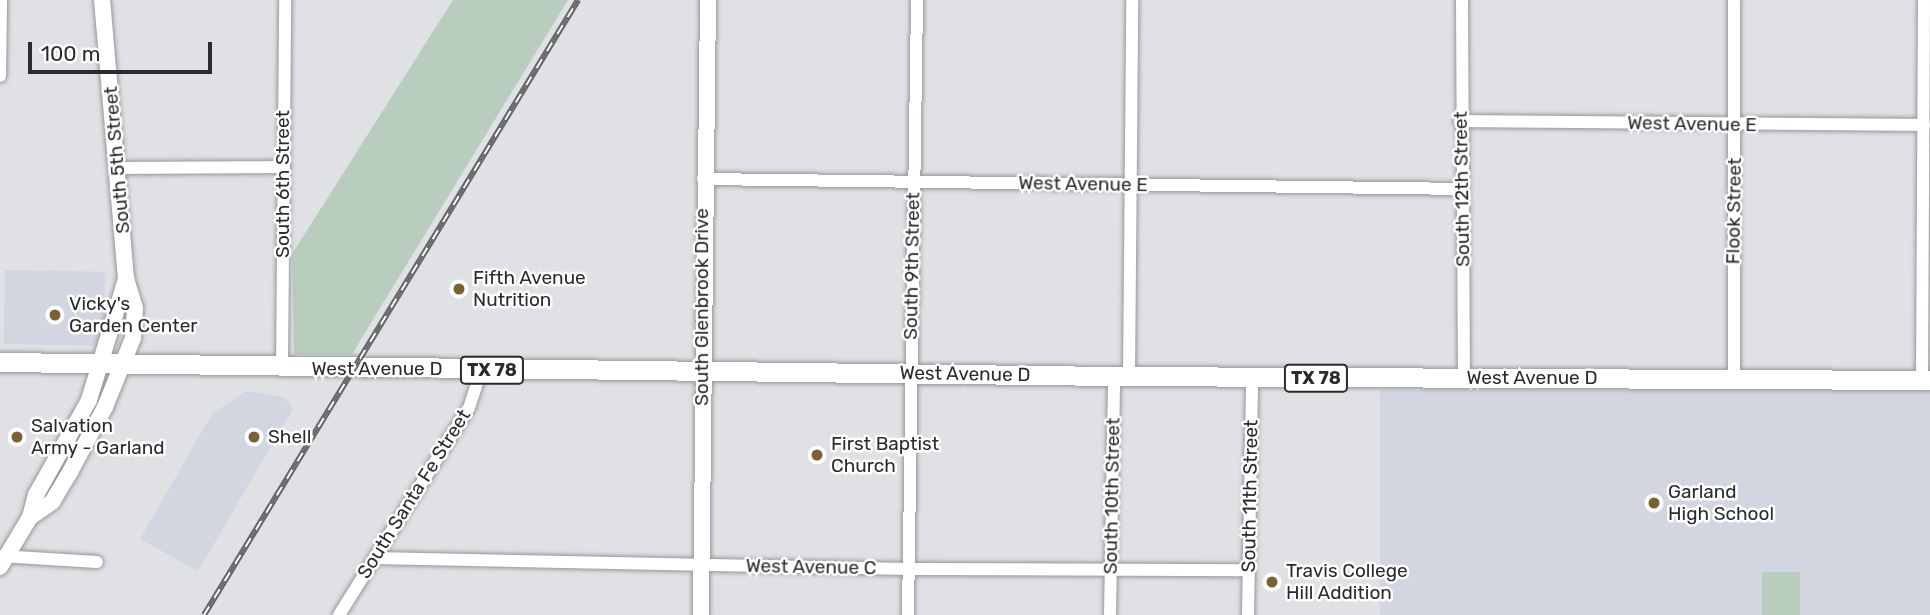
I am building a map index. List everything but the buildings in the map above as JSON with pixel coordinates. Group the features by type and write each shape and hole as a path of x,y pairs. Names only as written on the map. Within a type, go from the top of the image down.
{"main road":[{"name":"West Avenue D","path":"0,362 282,368 1121,376 1926,380"}],"street":[{"path":"0,76 1,0"},
{"name":"South 5th Street","path":"30,517 52,502 124,365 133,338 135,309 126,279 119,168 102,0"},
{"name":"South 6th Street","path":"282,368 285,0"},
{"name":"South Glenbrook Drive","path":"701,615 703,179 708,0"},
{"name":"South 9th Street","path":"908,615 917,0"},
{"name":"South 10th Street","path":"1110,615 1130,185 1132,0"},
{"name":"South 12th Street","path":"1462,0 1460,121 1464,378"},
{"name":"Flook Street","path":"1734,0 1734,380"},
{"path":"1924,0 1926,380"},
{"name":"West Avenue E","path":"1460,121 1924,125"},
{"path":"119,168 284,167"},
{"name":"West Avenue E","path":"703,179 1462,189"},
{"name":"South 5th Street","path":"2,560 30,517 36,495 89,400 102,365 126,279"},
{"name":"South Santa Fe Street","path":"339,615 469,408 481,370"},
{"name":"South 11th Street","path":"1248,615 1252,377"},
{"name":"West Avenue C","path":"374,558 908,569 1248,570"},
{"path":"2,560 97,562"}],"shaded area":[{"path":"5,270 105,272 104,346 4,344"},
{"name":"Garland High School","path":"1380,390 1930,390 1930,615 1380,615"},
{"path":"246,391 284,397 293,409 198,571 140,539 212,414"}],"green space":[{"path":"453,0 568,0 352,354 294,354 292,254"},
{"path":"1762,572 1800,572 1800,615 1762,615"}],"railway":[{"path":"204,615 578,0"}],"place":[{"name":"Fifth Avenue Nutrition","path":"459,289"},
{"name":"Vicky's Garden Center","path":"55,315"},
{"name":"Salvation Army - Garland","path":"17,437"},
{"name":"Shell","path":"254,437"},
{"name":"First Baptist Church","path":"817,455"},
{"name":"Garland High School","path":"1654,503"},
{"name":"Travis College Hill Addition","path":"1272,582"}]}
